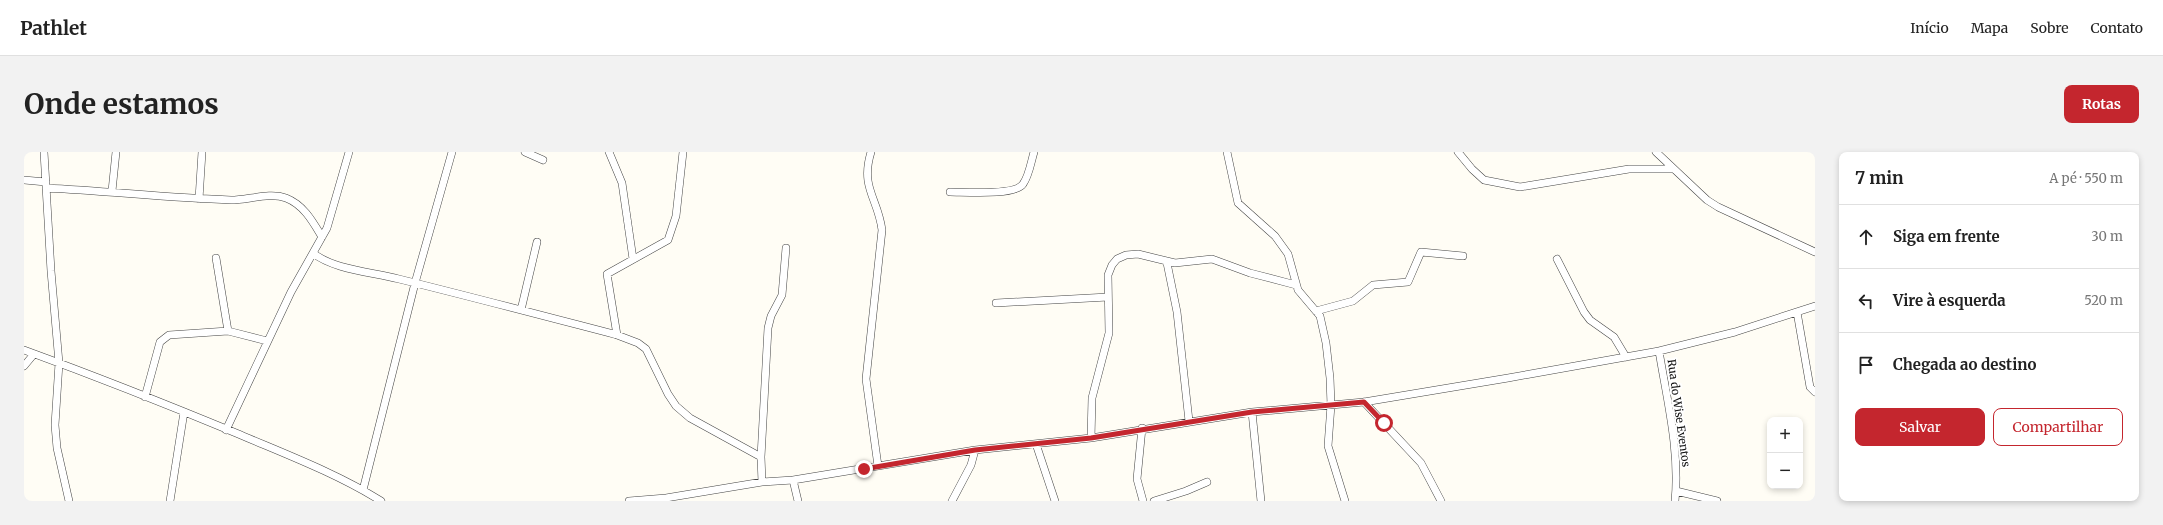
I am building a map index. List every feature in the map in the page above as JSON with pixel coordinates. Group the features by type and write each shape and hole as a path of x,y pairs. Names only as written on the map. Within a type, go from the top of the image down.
{"street":[{"path":"44,152 50,271 59,363 55,425 57,448 69,501"},
{"path":"112,191 116,152"},
{"path":"199,199 202,152"},
{"path":"226,430 291,292 327,228 349,152"},
{"path":"363,490 415,283 452,152"},
{"path":"526,152 543,160"},
{"path":"609,152 622,183 633,259"},
{"path":"617,335 607,274 668,240 676,216 683,152"},
{"path":"871,152 867,173 868,184 880,216 882,230 866,387 878,466"},
{"path":"950,192 1006,192 1018,189 1023,184 1034,152"},
{"path":"1227,152 1238,203 1275,236 1288,254 1296,286 1316,312 1322,325 1326,343 1331,405 1328,446 1345,501"},
{"path":"1458,152 1472,169 1484,180 1520,187 1629,169 1673,169"},
{"path":"1656,152 1707,200 1718,208 1815,252"},
{"path":"24,180 46,185 199,199 238,200 274,196 285,198 298,205 306,213 322,238"},
{"path":"521,310 537,242"},
{"path":"762,482 761,457 768,328 771,316 782,295 786,248"},
{"path":"1316,312 1353,301 1373,285 1408,282 1421,252 1462,256"},
{"path":"313,253 320,259 336,264 617,335 638,343 646,349 668,394 676,406 690,418 761,457"},
{"path":"1091,438 1092,398 1109,333 1108,275 1112,265 1117,259 1126,255 1138,254 1175,263 1212,259 1250,273 1296,286"},
{"path":"216,258 228,331"},
{"path":"1556,258 1584,312 1590,320 1614,337 1626,357"},
{"path":"1167,262 1180,331 1189,421"},
{"path":"996,303 1108,297"},
{"path":"629,501 666,499 762,482 793,480 975,450 1091,438 1142,428 1252,412 1364,402 1659,351 1735,332 1815,306"},
{"path":"1797,312 1810,387 1815,392"},
{"path":"145,397 160,342 169,335 228,331 267,341"},
{"path":"24,350 184,412 299,460 363,490 381,501"},
{"name":"Rua do Wise Eventos","path":"1659,351 1673,435 1676,491 1675,501"},
{"path":"24,366 34,354"},
{"path":"1364,402 1421,463 1441,501"},
{"path":"170,501 184,412"},
{"path":"1252,412 1261,501"},
{"path":"1142,428 1138,479 1143,501"},
{"path":"1036,444 1055,501"},
{"path":"952,501 971,464 975,450"},
{"path":"793,480 798,501"},
{"path":"1154,501 1186,491 1207,482"},
{"path":"1676,491 1717,501"}],"route":[{"path":"864,469 975,450 1091,438 1142,428 1252,412 1364,402 1384,423"}]}
